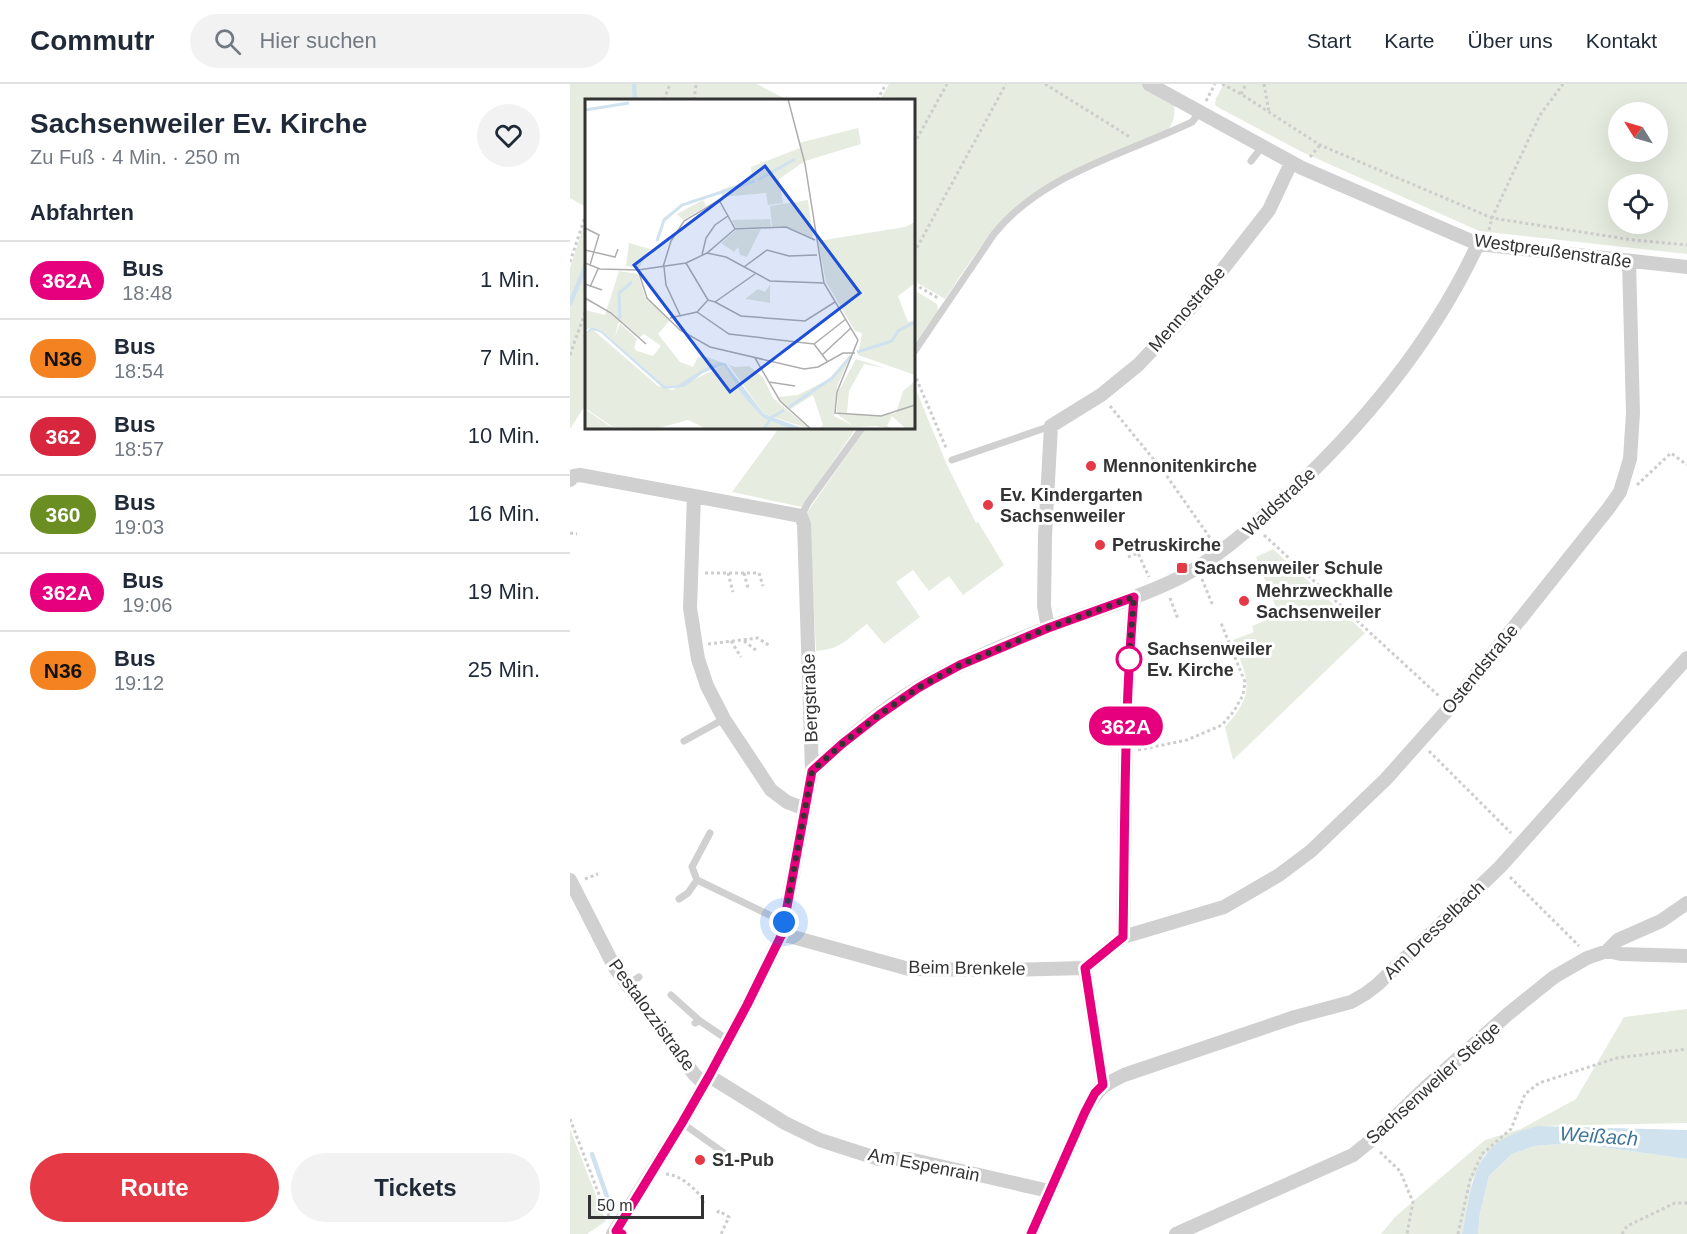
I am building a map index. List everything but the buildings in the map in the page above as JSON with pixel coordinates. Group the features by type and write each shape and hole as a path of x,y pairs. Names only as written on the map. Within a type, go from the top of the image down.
{"street":[{"name":"Westpreußenstraße","path":"1149,84 1291,163 1478,244 1687,267"},
{"name":"Mennostraße","path":"1051,426 1101,395 1138,365 1176,325 1269,210 1291,163"},
{"name":"Waldstraße","path":"812,771 842,744 918,688 960,665 1048,628 1134,597 1156,584 1197,567 1238,540 1343,440 1388,388 1428,333 1468,266 1478,244"},
{"name":"Ostendstraße","path":"1123,937 1224,907 1279,875 1311,851 1386,779 1450,706 1624,490 1630,459 1633,413 1629,261"},
{"path":"1048,628 1044,606 1050,566 1051,426"},
{"path":"575,477 801,516"},
{"path":"694,496 690,608 698,659 707,686 724,719 771,790 787,802 805,809"},
{"name":"Bergstraße","path":"617,1233 646,1172 682,1123 707,1080 747,1005 783,928 812,771 804,524 801,516"},
{"path":"1031,1234 1085,1112 1095,1093 1103,1085 1085,968 1123,937 1125,753 1134,597"},
{"name":"Am Dresselbach","path":"1103,1085 1124,1075 1294,1017 1351,1002 1365,994 1500,867 1687,658"},
{"name":"Pestalozzistraße","path":"574,881 615,968 633,981 694,1074 707,1080"},
{"path":"1607,951 1618,940 1661,921 1687,903"},
{"name":"Beim Brenkele","path":"783,928 909,969 1085,968"},
{"name":"Sachsenweiler Steige","path":"1176,1234 1353,1155 1508,1014 1554,977 1587,958 1607,951 1621,954 1687,956"},
{"name":"Am Espenrain","path":"707,1080 784,1123 820,1140 879,1159 909,1159 1049,1191"}],"lane":[{"path":"915,350 1006,220 1022,206 1068,177 1192,122 1195,110"},
{"path":"1251,161 1262,147"},
{"name":"Mennostraße","path":"952,460 1051,426"},
{"path":"801,516 861,429"},
{"path":"684,741 724,719"},
{"path":"710,833 692,867 697,880 783,928"},
{"path":"679,899 688,893 697,880"},
{"path":"671,995 697,1022 728,1040"},
{"path":"682,1123 727,1155"}],"path":[{"path":"664,99 670,84"},
{"path":"694,99 696,84"},
{"path":"878,99 886,84"},
{"path":"915,142 947,84"},
{"path":"915,251 1006,84"},
{"path":"1045,84 1141,144"},
{"path":"1222,84 1320,145 1492,218 1633,240 1687,245"},
{"path":"1241,94 1246,84"},
{"path":"1264,84 1269,112"},
{"path":"1492,218 1540,116 1563,84"},
{"path":"570,262 585,217"},
{"path":"915,285 946,303"},
{"path":"570,355 585,313"},
{"path":"915,375 952,460"},
{"path":"1101,395 1164,471 1213,542"},
{"path":"1624,490 1639,484 1671,453 1687,465"},
{"path":"1254,525 1441,697"},
{"path":"570,533 577,534"},
{"path":"1128,557 1160,542"},
{"path":"1138,553 1178,619"},
{"path":"1197,567 1214,606 1218,605"},
{"path":"705,573 759,573 763,586"},
{"path":"728,573 733,592"},
{"path":"744,573 748,588"},
{"path":"1139,750 1187,740 1222,724 1234,711 1243,695 1245,682 1221,623"},
{"path":"714,642 758,638 770,646"},
{"path":"742,639 757,651"},
{"path":"731,641 741,657"},
{"path":"1419,741 1505,828"},
{"path":"1500,867 1578,945"},
{"path":"574,881 598,874"},
{"path":"1458,1234 1470,1180 1482,1154 1511,1129 1525,1094 1539,1083 1617,1058 1687,1049"},
{"path":"570,1119 600,1197 617,1233"},
{"path":"1369,1142 1400,1171 1405,1181 1413,1202 1407,1234"},
{"path":"672,1174 697,1191 704,1201 702,1204"},
{"path":"1622,1234 1627,1226 1666,1207 1675,1203 1687,1203"},
{"path":"717,1213 719,1211 729,1217 721,1234"}],"shaded area":[{"path":"570,84 757,84 785,99 585,99 585,206 570,198"},
{"path":"889,84 1141,84 1174,102 1174,113 1168,130 1020,204 989,237 945,299 915,282 915,99 881,99"},
{"path":"1224,84 1687,84 1687,254 1479,231 1302,152 1215,105 1216,98"},
{"path":"585,222 585,406 570,429 570,268"},
{"path":"915,291 937,304 938,311 915,344"},
{"path":"915,387 947,465 976,523 978,522 1004,565 963,595 949,576 929,591 913,570 896,582 920,617 884,644 867,624 839,645 816,651 809,516 806,514 865,429 915,429"},
{"path":"778,429 855,429 802,507 732,492"},
{"path":"1273,549 1365,633 1233,760 1225,727 1242,704 1247,686 1243,666 1233,640 1254,632 1252,626 1279,615 1256,557"},
{"path":"1687,1009 1687,1123 1538,1126 1485,1154 1472,1181 1462,1234 1381,1234 1396,1216 1485,1140 1521,1129 1576,1099 1624,1017"},
{"path":"570,1129 606,1221 587,1234 570,1234"},
{"path":"1574,1143 1687,1159 1687,1234 1478,1234 1480,1213 1489,1176 1512,1154 1534,1146"}],"water":[{"name":"Weißach","path":"1538,1126 1687,1130 1687,1159 1574,1143 1534,1146 1512,1154 1489,1176 1480,1213 1478,1234 1462,1234 1470,1192 1485,1155 1507,1137"}],"waterway":[{"path":"634,84 635,99"},
{"path":"570,304 585,267"},
{"path":"592,1154 611,1208"}],"bus line":[{"name":"362A","path":"622,1234 616,1231 709,1076 782,934 812,771 879,715 932,680 960,665 1048,628 1134,597 1125,753 1123,937 1085,968 1103,1085 1095,1093 1085,1112 1031,1234"}],"place":[{"name":"Mennonitenkirche","path":"1091,466"},
{"name":"Ev. Kindergarten Sachsenweiler","path":"988,505"},
{"name":"Petruskirche","path":"1100,545"},
{"name":"Sachsenweiler Schule","path":"1182,568"},
{"name":"Mehrzweckhalle Sachsenweiler","path":"1244,601"},
{"name":"Sachsenweiler Ev. Kirche","path":"1129,659"},
{"name":"S1-Pub","path":"700,1160"}],"route":[{"path":"784,922 812,771 879,715 918,688 960,665 1048,628 1134,597 1129,659"}]}
